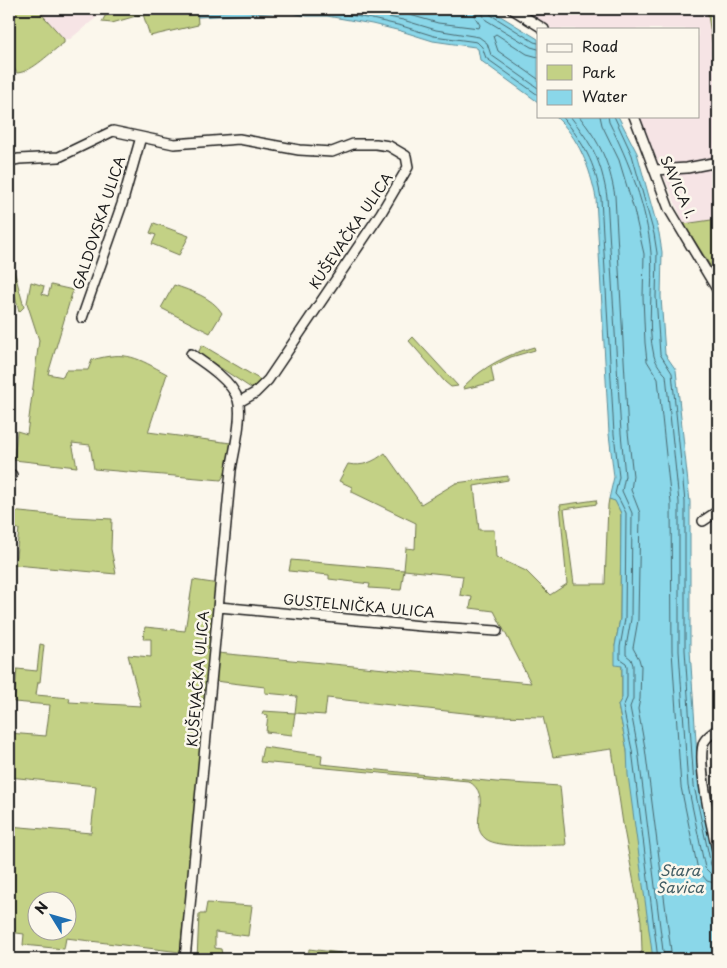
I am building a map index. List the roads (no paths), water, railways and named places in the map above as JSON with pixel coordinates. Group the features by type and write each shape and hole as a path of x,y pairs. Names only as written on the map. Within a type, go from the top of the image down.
{"street":[{"path":"512,9 542,28"},
{"name":"SAVICA I.","path":"635,118 669,209 718,291"},
{"name":"KUŠEVAČKA ULICA","path":"9,162 19,159 58,157 113,130 174,144 246,140 299,150 332,152 353,144 376,144 395,149 406,156 408,161 405,175 381,213 268,380 255,393 239,402 238,429 231,470 185,959"},
{"name":"GALDOVSKA ULICA","path":"82,318 119,213 141,137"},
{"path":"655,170 687,168 718,162"},
{"path":"191,354 212,368 237,396 239,402"},
{"path":"703,521 718,511"},
{"name":"GUSTELNIČKA ULICA","path":"219,607 421,626 497,631"},
{"path":"718,729 707,737 701,757 718,854"}],"water":[{"path":"197,9 489,9 537,38 537,101 480,60 478,49 475,47 433,41 372,24 327,16 307,16 288,12 198,17"},
{"name":"Stara Savica","path":"557,118 619,118 637,153 659,233 662,252 661,297 665,354 676,370 690,502 690,650 699,786 718,876 718,959 653,959 628,775 627,750 618,705 622,698 622,666 615,665 615,646 620,619 621,513 615,501 609,499 614,477 609,434 596,198 587,165 571,134"}]}
